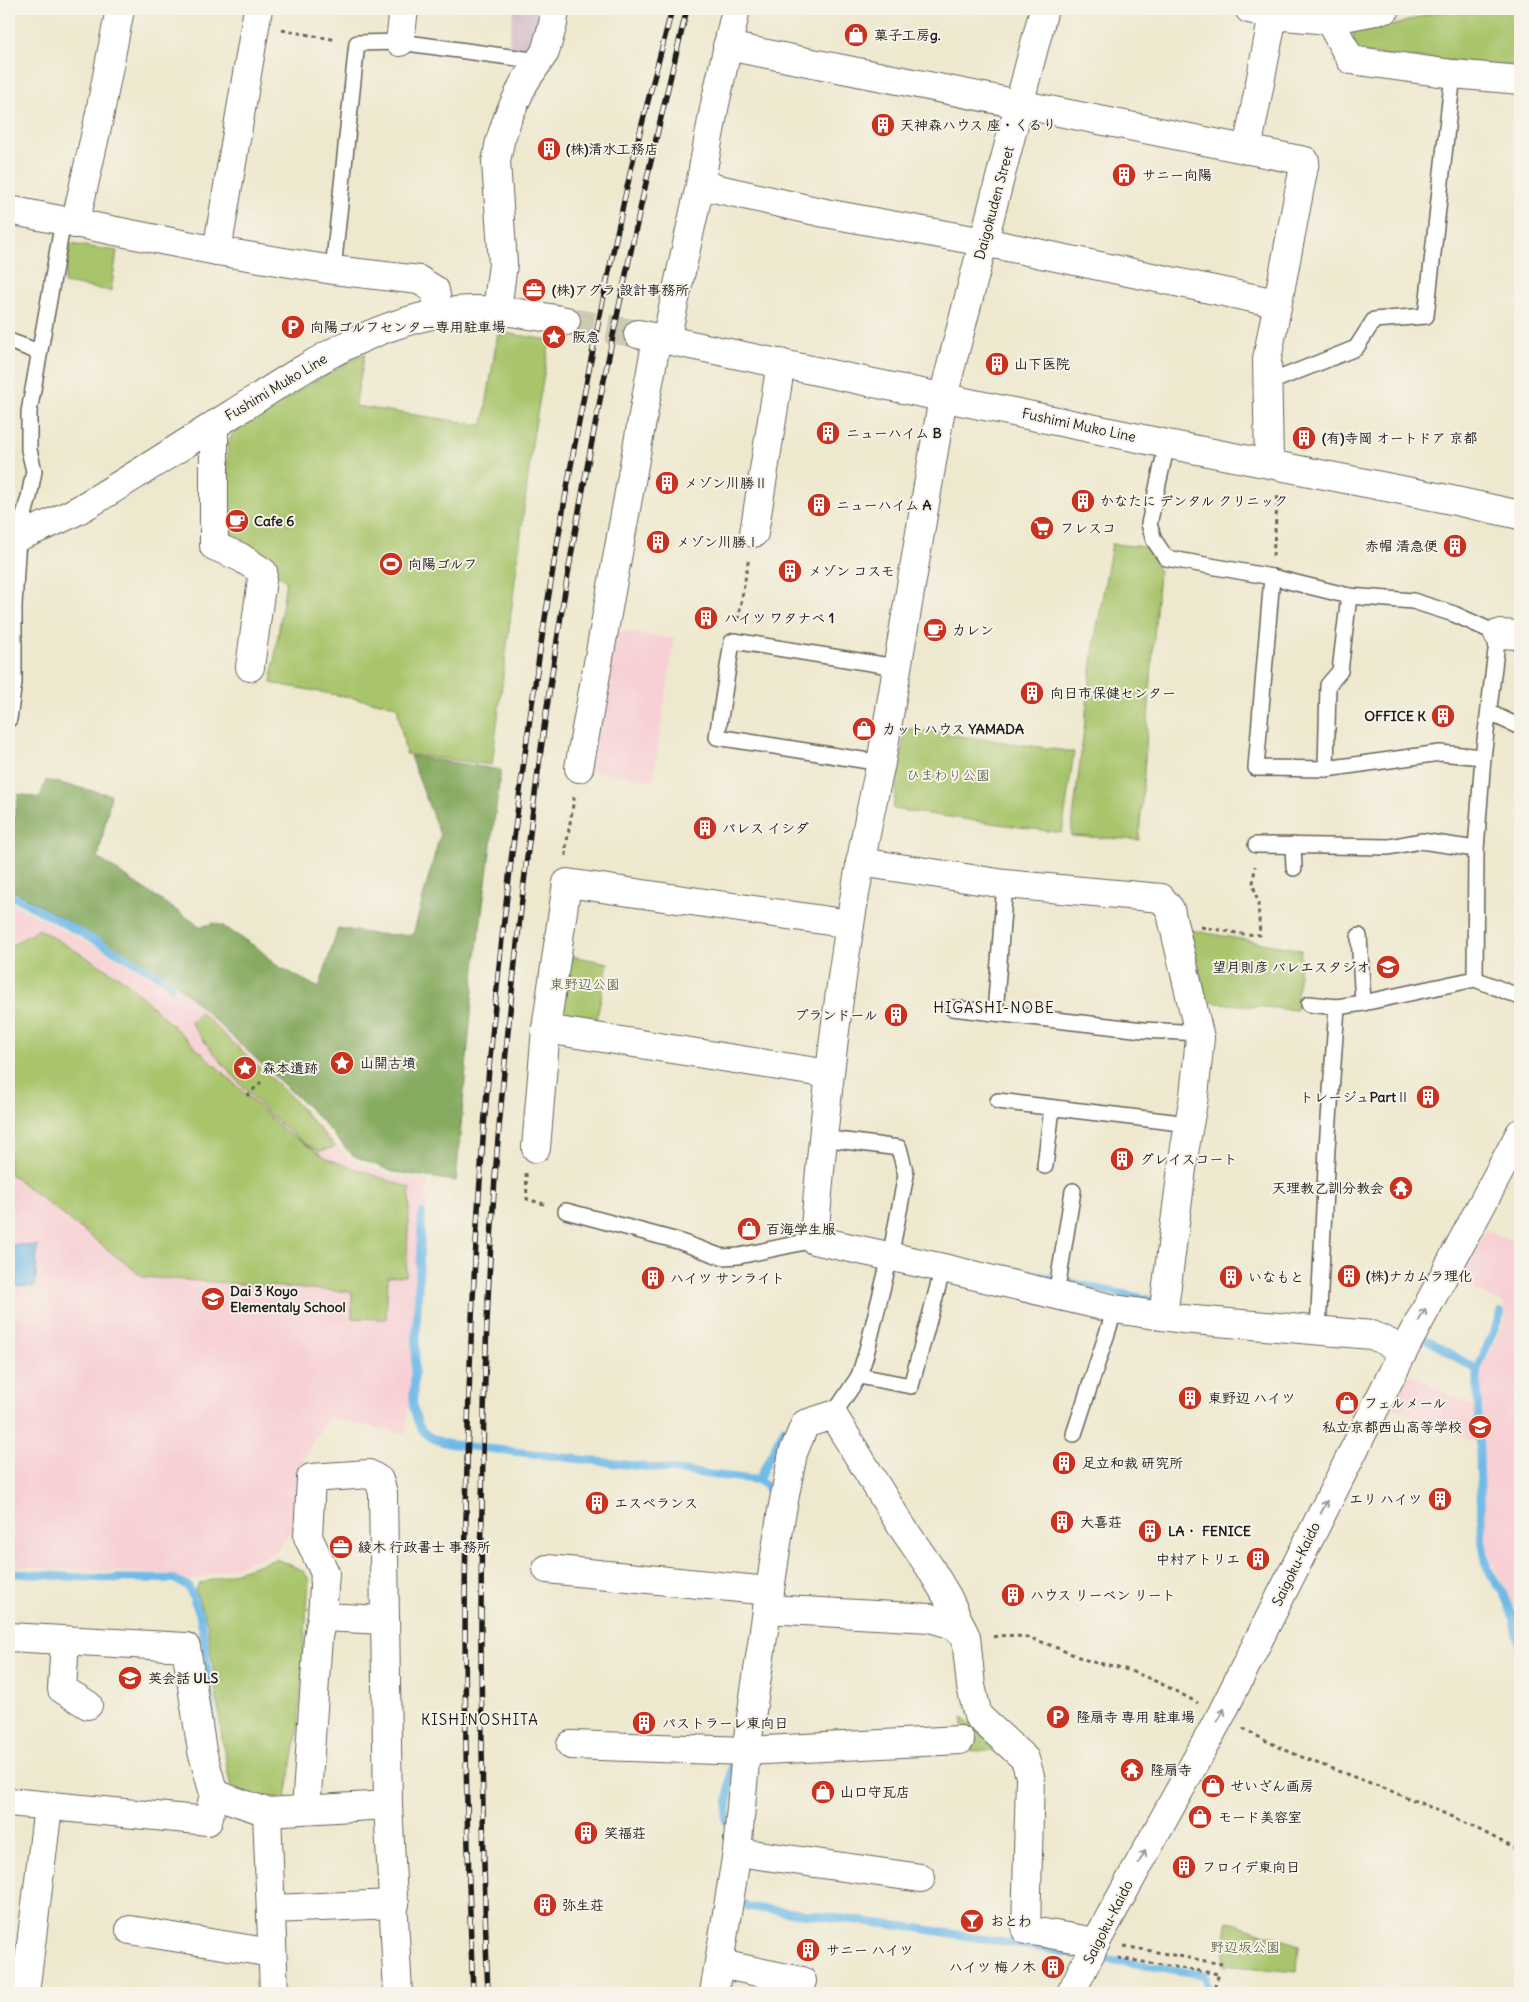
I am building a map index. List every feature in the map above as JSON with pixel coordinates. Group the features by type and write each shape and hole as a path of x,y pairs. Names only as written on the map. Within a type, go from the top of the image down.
{"street":[{"path":"69,223 98,123 120,9"},
{"path":"400,42 404,9"},
{"path":"497,310 503,264 496,162 500,141 508,117 524,83 545,52 554,24 556,9"},
{"path":"578,768 654,337 700,185 715,104 736,9"},
{"name":"Daigokuden Street","path":"814,1240 829,1074 850,924 860,862 881,763 944,397 1044,9"},
{"path":"1247,150 1261,12 1329,20 1386,9"},
{"path":"216,250 257,17"},
{"path":"1329,20 1351,60 1453,74 1520,80"},
{"path":"728,46 1305,162 1268,359 1274,465"},
{"path":"700,185 825,213 984,242 1277,303"},
{"path":"9,210 69,223 333,270 419,280 435,290 439,314"},
{"name":"Fushimi Muko Line","path":"13,538 79,509 280,383 355,341 388,326 439,314 479,310 497,310 566,321"},
{"name":"Fushimi Muko Line","path":"654,337 1167,444 1442,498 1520,516"},
{"path":"754,533 781,363"},
{"path":"214,425 214,546 240,557 263,572 250,667"},
{"path":"860,862 1006,884 1161,898 1170,909 1200,1033 1163,1316"},
{"path":"536,1148 546,1029 567,883 850,924"},
{"path":"546,1029 829,1074"},
{"name":"Saigoku-Kaido","path":"1080,1990 1094,1947 1221,1715 1404,1350 1520,1133"},
{"path":"814,1240 943,1268 1115,1309 1163,1316 1372,1336 1404,1350"},
{"path":"714,1993 737,1852 746,1751 768,1600 793,1453 805,1424 833,1415 948,1598 966,1637 971,1686 978,1716 1025,1759 1030,1776 1026,1930 1094,1947"},
{"path":"306,1809 318,1637 322,1617 325,1573 308,1537 311,1478 369,1474 379,1480 383,1493 388,1805 395,1904 398,1993"},
{"path":"547,1569 768,1600 930,1618 951,1624 966,1637"},
{"path":"322,1617 385,1620"},
{"path":"9,1637 186,1647 202,1751 214,1794 208,1821 9,1802"},
{"path":"65,1641 62,1689 88,1705"},
{"path":"571,1745 746,1751 960,1740"},
{"path":"214,1794 267,1812 388,1805"},
{"path":"25,1993 48,1807"},
{"path":"267,1812 274,1993"},
{"path":"737,1852 921,1878"},
{"path":"271,1909 395,1904"},
{"path":"130,1930 272,1953"},
{"path":"720,1964 802,1981"}],"lane":[{"path":"333,270 357,43 400,42 539,61"},
{"path":"1268,383 1356,348 1374,320 1426,316 1453,74"},
{"path":"9,719 14,682 13,538 30,497 34,471 29,450 29,412 39,352 69,223"},
{"path":"9,341 39,352"},
{"path":"1167,444 1149,524 1154,540 1166,558 1272,577 1349,596 1413,601 1509,634 1490,713 1483,757 1476,849 1475,979"},
{"path":"1272,577 1256,768 1326,769 1440,753 1483,757"},
{"path":"1326,769 1328,685 1340,671 1349,596"},
{"path":"881,763 716,737 732,642 734,640 896,668"},
{"path":"1490,713 1520,727"},
{"path":"1256,845 1389,847 1421,842 1476,849"},
{"path":"1293,845 1294,868"},
{"path":"995,1013 1006,884"},
{"path":"1360,936 1363,1003"},
{"path":"1309,1004 1337,1006 1363,1003 1475,979 1520,997"},
{"path":"1318,1330 1326,1148 1337,1006"},
{"path":"952,1008 1143,1030 1200,1033"},
{"path":"998,1101 1189,1124"},
{"path":"1045,1166 1052,1108"},
{"path":"822,1138 899,1148 906,1175 890,1257 866,1354 859,1376 833,1415"},
{"path":"1056,1295 1073,1191"},
{"path":"566,1211 678,1241 722,1258 814,1240"},
{"path":"859,1376 911,1386 943,1268"},
{"path":"1074,1434 1115,1309"}],"path":[{"path":"257,17 357,43"},
{"path":"1272,577 1274,465"},
{"path":"734,640 754,533"},
{"path":"566,847 578,768"},
{"path":"1199,926 1260,935 1258,903 1254,884 1256,845"},
{"path":"247,1096 261,1082"},
{"path":"536,1148 526,1156 527,1199 566,1211"},
{"path":"1094,1947 1222,1964"},
{"path":"1094,1947 1219,1974 1212,1993"}],"shaded area":[{"path":"514,9 547,9 537,53 508,48"},
{"path":"611,629 674,639 653,781 587,770"},
{"name":"Dai 3 Koyo Elementaly School","path":"9,902 154,977 166,988 175,984 289,1093 349,1159 391,1176 428,1181 406,1434 328,1418 308,1449 301,1472 300,1532 288,1535 273,1554 191,1581 168,1574 9,1566"},
{"name":"私立京都西山高等学校","path":"1486,1230 1520,1244 1520,1631 1513,1607 1485,1548 1483,1446 1393,1407 1409,1374 1476,1408 1481,1407 1481,1371 1506,1317 1504,1304 1457,1282"}],"green space":[{"path":"1444,9 1520,9 1520,65 1488,65 1354,52 1353,30 1383,29"},
{"path":"70,244 117,251 111,291 64,283"},
{"name":"向陽ゴルフ","path":"498,332 550,340 533,437 492,765 406,754 397,706 271,683 286,581 244,548 224,544 228,443 237,425 365,353 355,406 483,425"},
{"path":"1112,544 1149,547 1159,571 1139,840 1071,836 1095,638"},
{"name":"ひまわり公園","path":"905,728 1074,752 1062,833 893,809"},
{"path":"410,756 501,770 476,957 456,1181 393,1172 352,1155 315,1114 173,981 9,888 9,840 19,794 40,798 46,780 111,795 98,858 201,927 214,923 223,926 259,949 276,965 319,988 338,928 373,934 413,935 440,835"},
{"path":"39,929 123,979 286,1132 328,1159 410,1188 406,1276 388,1277 386,1319 352,1318 352,1292 143,1277 9,1173 9,947"},
{"path":"1190,930 1301,950 1296,1010 1207,1002"},
{"name":"東野辺公園","path":"571,956 608,963 596,1022 573,1018 562,1005"},
{"path":"200,1012 291,1097 335,1147 320,1151 305,1143 287,1130 250,1094 231,1074 190,1022"},
{"path":"276,1559 302,1570 309,1579 298,1730 286,1797 247,1803 234,1795 230,1784 207,1623 195,1590 199,1584"},
{"path":"963,1717 1004,1752 962,1750"},
{"name":"野辺坂公園","path":"1227,1921 1299,1945 1297,1972 1223,1965"}],"water":[{"path":"9,1244 37,1246 35,1287 9,1286"}],"waterway":[{"path":"9,894 162,977 171,986"},
{"path":"422,1213 413,1405 417,1421 423,1432 433,1439 449,1444 758,1480 768,1489 770,1502"},
{"path":"1007,1269 1160,1302"},
{"path":"1501,1313 1477,1370 1482,1541 1487,1568 1503,1593 1511,1611 1520,1650"},
{"path":"1416,1337 1430,1341 1477,1370"},
{"path":"758,1480 784,1429"},
{"path":"9,1573 94,1578 174,1579 188,1586 200,1615 205,1647 212,1727"},
{"path":"726,1821 732,1763"},
{"path":"736,1898 749,1907 917,1928 1083,1955"},
{"path":"1094,1957 1205,1975 1208,1989 1206,1993"}],"tunnel":[{"path":"566,321 638,334"}],"railway":[{"path":"473,1993 466,1780 465,1566 467,1459 470,1352 476,1246 494,1016 507,893 523,771 560,527 606,285 637,146 672,9"},
{"path":"488,1993 481,1694 486,1331 493,1203 512,991 548,696 572,550 625,278 687,9"}],"place":[{"name":"菓子工房g.","path":"856,35"},
{"name":"天神森ハウス 座・くるり","path":"883,125"},
{"name":"(株)清水工務店","path":"549,149"},
{"name":"サニー向陽","path":"1124,175"},
{"name":"(株)アグラ 設計事務所","path":"534,290"},
{"name":"向陽ゴルフセンター専用駐車場","path":"293,327"},
{"name":"阪急","path":"554,337"},
{"name":"山下医院","path":"997,364"},
{"name":"ニューハイム B","path":"828,433"},
{"name":"(有)寺岡 オートドア 京都","path":"1304,438"},
{"name":"メゾン川勝Ⅱ","path":"667,483"},
{"name":"かなたに デンタル クリニック","path":"1083,501"},
{"name":"ニューハイム A","path":"819,505"},
{"name":"Cafe 6","path":"237,521"},
{"name":"フレスコ","path":"1042,528"},
{"name":"メゾン川勝Ⅰ","path":"658,542"},
{"name":"赤帽 清急便","path":"1455,546"},
{"name":"向陽ゴルフ","path":"391,564"},
{"name":"メゾン コスモ","path":"790,571"},
{"name":"ハイツ ワタナベ 1","path":"706,618"},
{"name":"カレン","path":"935,630"},
{"name":"向日市保健センター","path":"1032,693"},
{"name":"OFFICE K","path":"1443,716"},
{"name":"カットハウス YAMADA","path":"864,729"},
{"name":"パレス イシダ","path":"705,828"},
{"name":"望月則彦 バレエスタジオ","path":"1388,967"},
{"name":"プランドール","path":"896,1015"},
{"name":"山開古墳","path":"342,1063"},
{"name":"森本遺跡","path":"245,1068"},
{"name":"トレージュPartⅡ","path":"1428,1097"},
{"name":"グレイスコート","path":"1122,1159"},
{"name":"天理教乙訓分教会","path":"1401,1188"},
{"name":"百海学生服","path":"749,1229"},
{"name":"(株)ナカムラ理化","path":"1349,1276"},
{"name":"いなもと","path":"1231,1277"},
{"name":"ハイツ サンライト","path":"653,1278"},
{"name":"Dai 3 Koyo Elementaly School","path":"213,1299"},
{"name":"東野辺 ハイツ","path":"1190,1398"},
{"name":"フェルメール","path":"1347,1403"},
{"name":"私立京都西山高等学校","path":"1480,1427"},
{"name":"足立和裁 研究所","path":"1064,1463"},
{"name":"エリ ハイツ","path":"1440,1499"},
{"name":"エスぺランス","path":"597,1503"},
{"name":"大喜荘","path":"1062,1522"},
{"name":"LA・ FENICE","path":"1150,1531"},
{"name":"綾木 行政書士 事務所","path":"341,1547"},
{"name":"中村アトリエ","path":"1258,1559"},
{"name":"ハウス リーベン リート","path":"1013,1595"},
{"name":"英会話 ULS","path":"130,1678"},
{"name":"隆扇寺 専用 駐車場","path":"1058,1717"},
{"name":"パストラーレ東向日","path":"644,1723"},
{"name":"隆扇寺","path":"1132,1770"},
{"name":"せいざん画房","path":"1213,1786"},
{"name":"山口守瓦店","path":"823,1792"},
{"name":"モード美容室","path":"1200,1817"},
{"name":"笑福荘","path":"586,1833"},
{"name":"フロイデ東向日","path":"1184,1867"},
{"name":"弥生荘","path":"545,1905"},
{"name":"おとわ","path":"972,1921"},
{"name":"サニー ハイツ","path":"808,1950"},
{"name":"ハイツ 梅ノ木","path":"1053,1967"}],"district":[{"name":"HIGASHI-NOBE","path":"994,1007"},
{"name":"KISHINOSHITA","path":"480,1719"}]}
